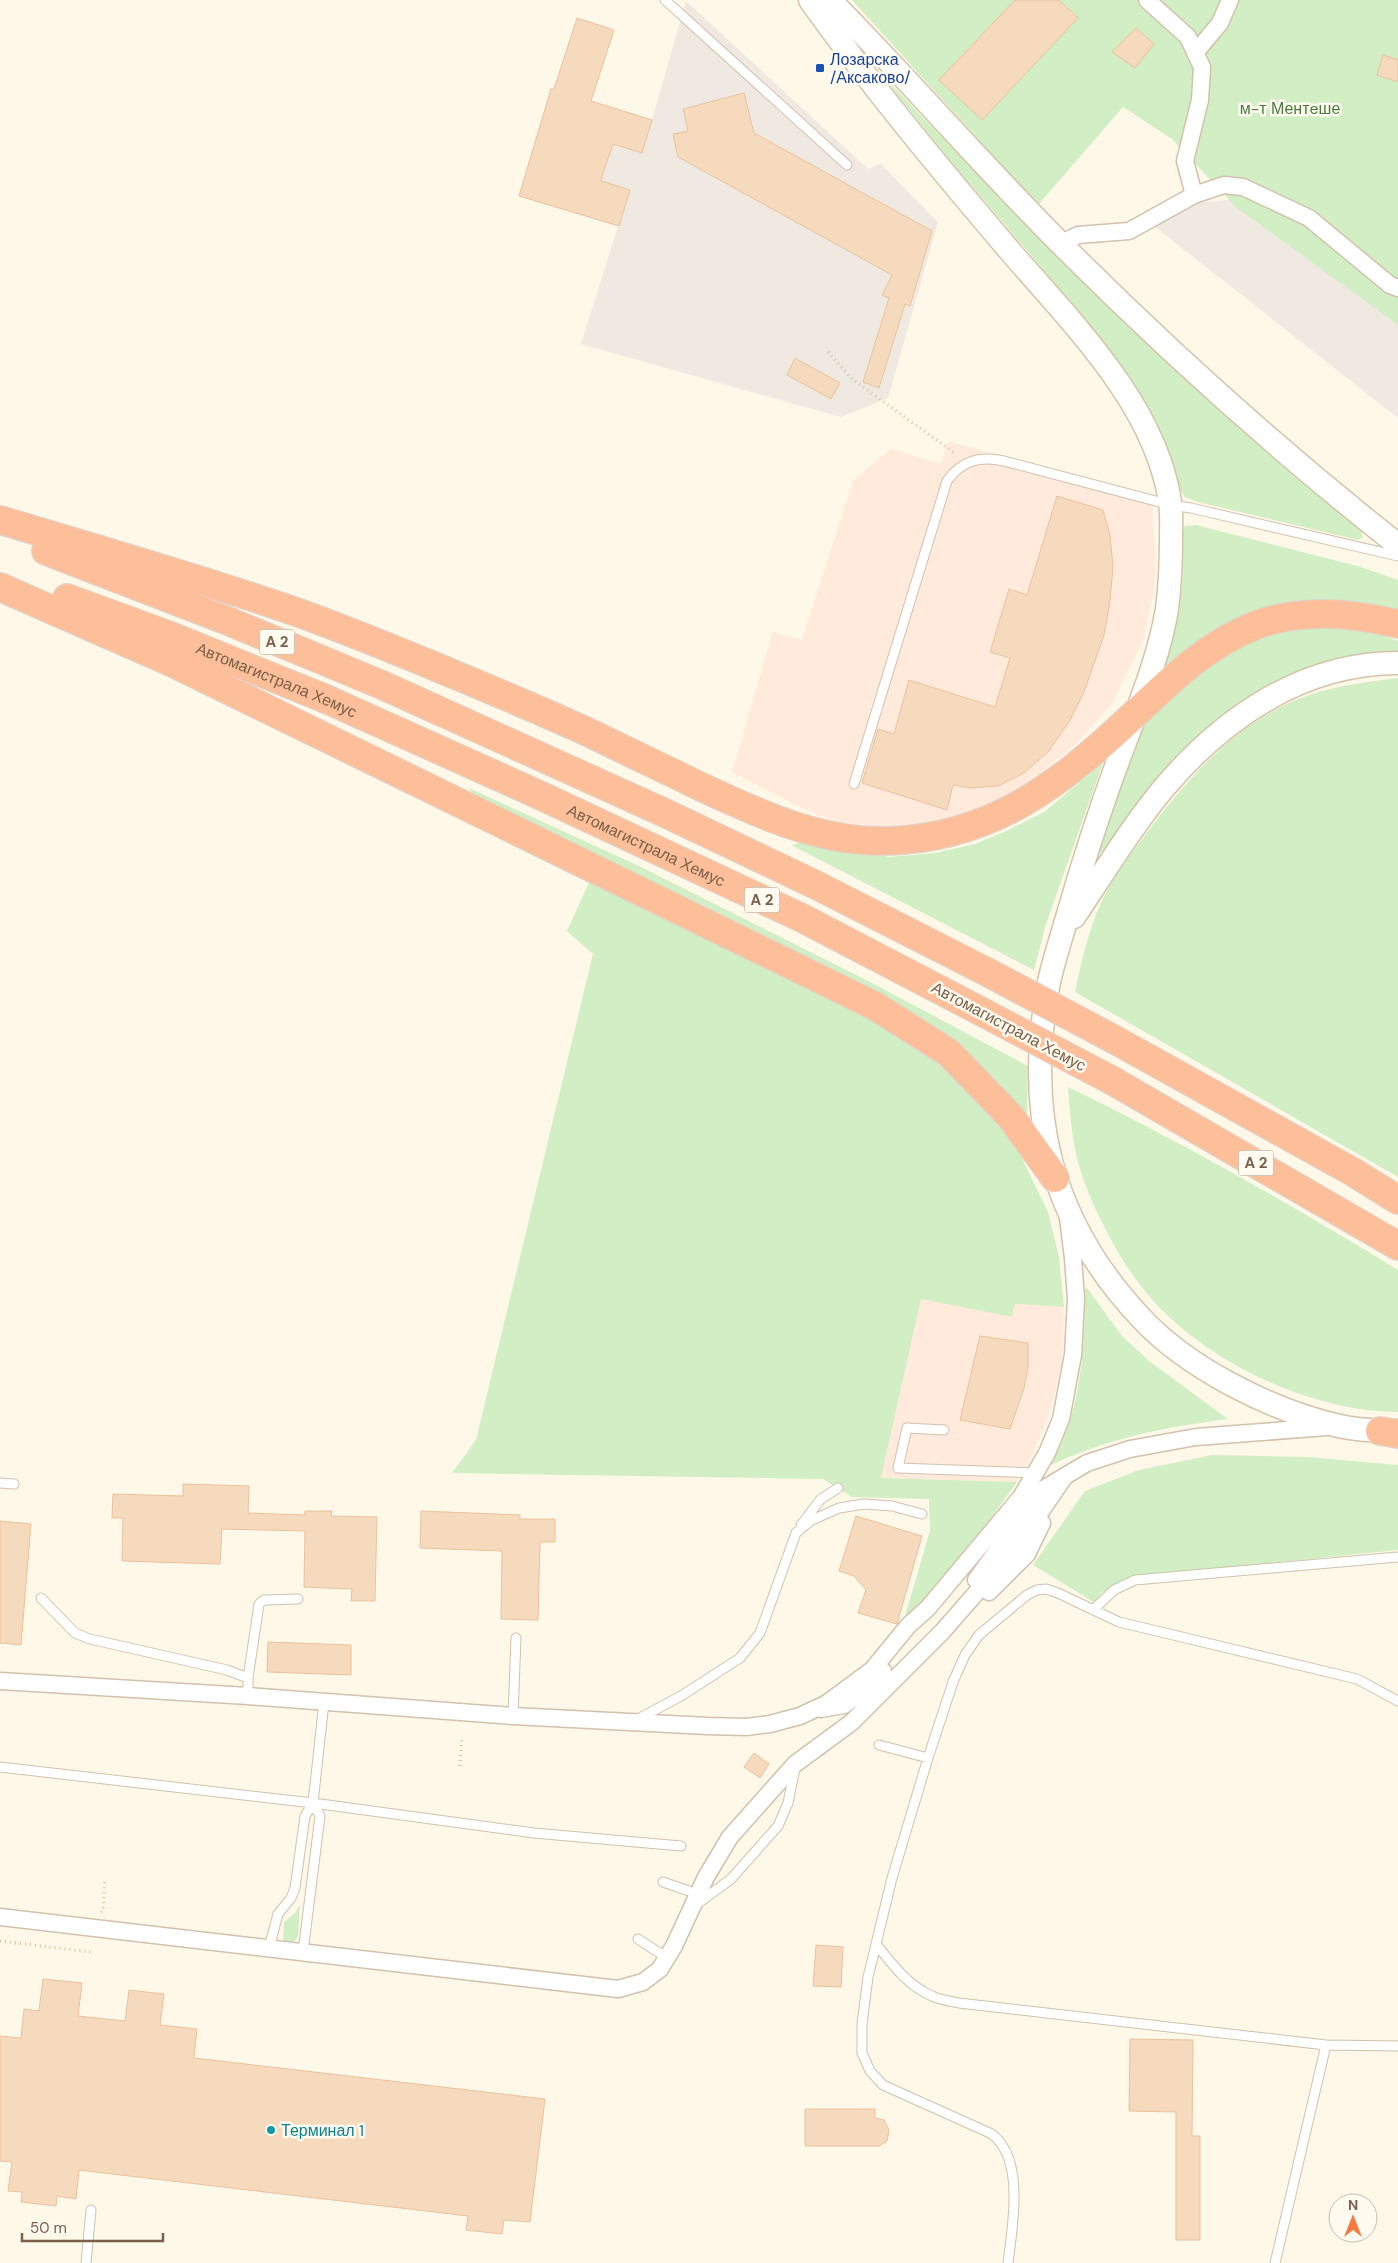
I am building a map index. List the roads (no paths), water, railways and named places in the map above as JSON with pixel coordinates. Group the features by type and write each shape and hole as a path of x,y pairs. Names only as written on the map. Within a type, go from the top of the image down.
{"highway":[{"path":"0,520 283,607 426,663 566,722 754,812 802,828 851,839 886,841 948,833 1006,813 1040,794 1087,758 1182,669 1218,642 1258,624 1292,617 1331,614 1372,618 1398,624"},
{"name":"A 2","path":"0,534 228,621 391,689 665,813 816,884 1117,1041 1352,1172 1398,1200"},
{"name":"Автомагистрала Хемус","path":"0,574 185,642 326,699 802,918 1113,1081 1398,1246"},
{"path":"0,587 173,663 875,1006 949,1053 1010,1116 1055,1178"}],"main road":[{"path":"810,0 842,45 889,104 1010,250 1087,338 1134,409 1161,460 1171,505 1171,562 1166,612 1153,660 1135,714 1088,842 1050,980 1042,1037 1040,1090 1045,1137 1055,1178 1067,1211 1092,1255 1123,1300 1159,1337 1194,1362 1236,1387 1299,1414 1337,1426 1392,1432"},
{"path":"830,0 1060,244 1234,409 1332,493 1398,545"},
{"path":"1063,934 1123,844 1163,789 1203,747 1242,714 1281,692 1324,673 1374,663 1398,663"}],"street":[{"path":"1147,0 1188,37 1202,67 1200,100 1186,161 1194,196"},
{"path":"1195,53 1220,23 1230,0"},
{"path":"1060,244 1078,235 1129,231 1194,196 1224,184 1243,187 1309,218 1390,285 1398,288"},
{"path":"0,1681 248,1696 513,1716 746,1727 770,1724 811,1711 826,1704 872,1670 908,1626 928,1608 1021,1497 1047,1453 1061,1419 1073,1355 1076,1299 1067,1211"},
{"path":"942,1632 984,1567 1040,1491 1087,1463 1130,1449 1162,1442 1265,1430 1337,1426"},
{"path":"0,1917 618,1990 643,1982 660,1969 667,1958 695,1900 730,1837 795,1764 852,1722 942,1632 974,1605 1027,1554 1064,1476"}],"lane":[{"path":"665,0 847,165"},
{"path":"854,784 947,480 959,468 976,459 997,460 1171,505 1398,556"},
{"path":"944,1430 907,1428 898,1468 1036,1473"},
{"path":"0,1483 14,1484"},
{"path":"633,1721 681,1696 740,1658 760,1633 796,1533 808,1514 821,1499 838,1488"},
{"path":"796,1533 810,1520 822,1514 864,1504 892,1506 922,1514"},
{"path":"1093,1610 1114,1590 1134,1580 1398,1557"},
{"path":"1008,2263 1014,2198 1011,2166 1003,2146 992,2134 884,2085 870,2071 862,2053 862,2024 868,1977 892,1878 928,1758 965,1655 979,1635 1027,1595 1037,1590 1046,1589 1119,1622 1357,1679 1398,1701"},
{"path":"41,1598 75,1633 227,1670 248,1678"},
{"path":"248,1696 248,1678 259,1604 264,1600 298,1599"},
{"path":"513,1716 516,1638"},
{"path":"269,1948 278,1914 291,1898 294,1888 305,1816 313,1803 324,1702"},
{"path":"879,1745 928,1758"},
{"path":"663,1882 695,1900 731,1879 778,1826 788,1803 795,1764"},
{"path":"0,1767 313,1803 534,1833 681,1846"},
{"path":"304,1952 320,1816 313,1803"},
{"path":"638,1939 667,1958"},
{"path":"876,1944 894,1968 911,1983 932,1996 959,2003 1326,2045 1398,2046"},
{"path":"1275,2263 1326,2045"},
{"path":"86,2263 92,2210"}],"place":[{"name":"Лозарска /Аксаково/","path":"820,68"},
{"name":"Терминал 1","path":"271,2130"}],"park label":[{"name":"м-т Ментeше","path":"1290,108"}]}
